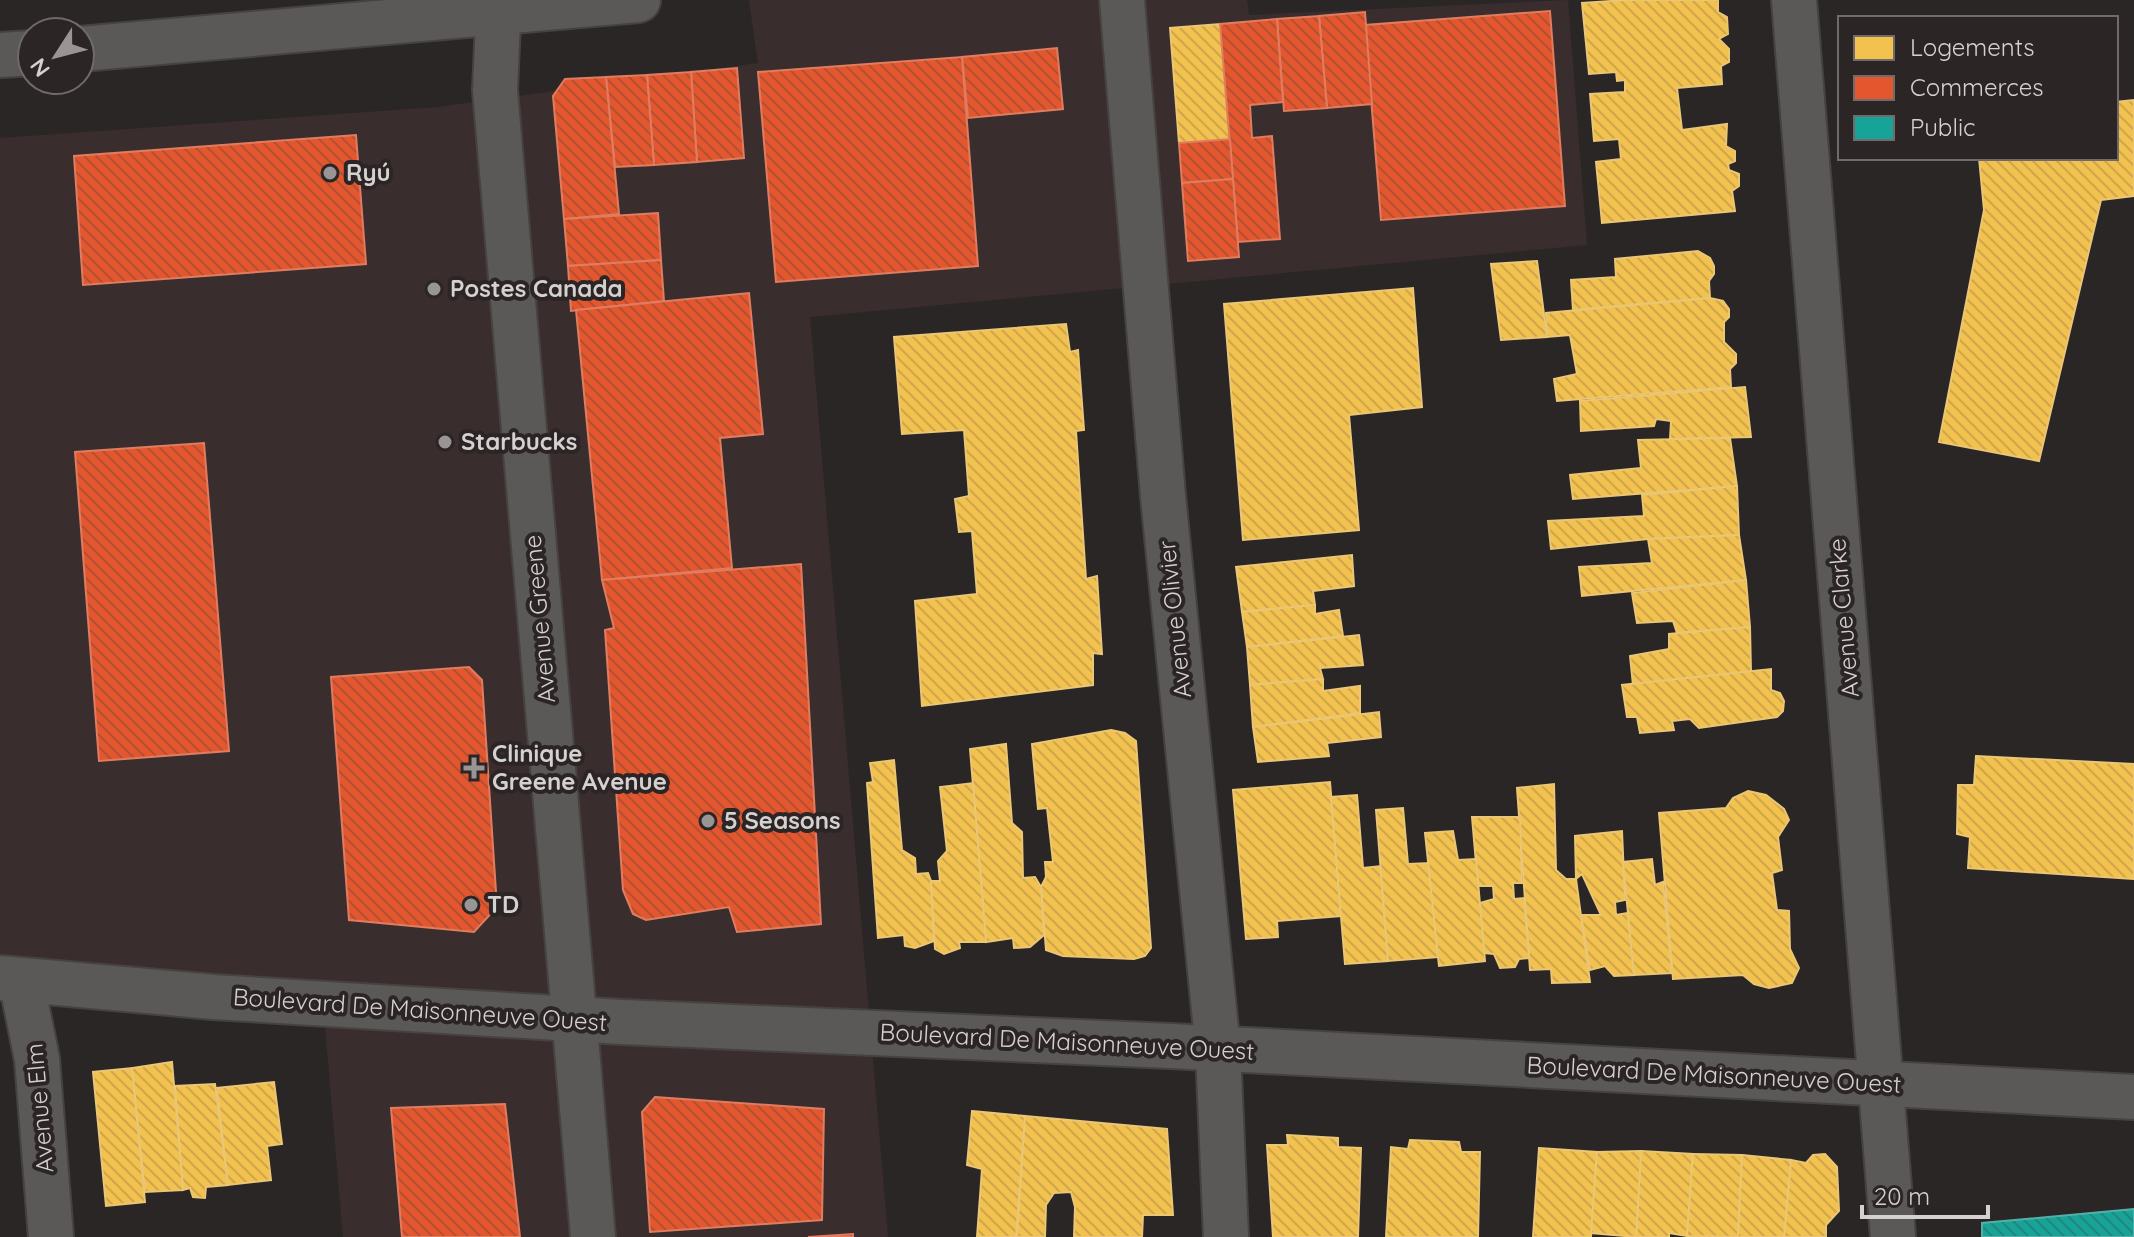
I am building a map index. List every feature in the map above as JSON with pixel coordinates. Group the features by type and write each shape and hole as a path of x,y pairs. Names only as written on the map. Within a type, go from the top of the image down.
{"street":[{"path":"96,47 499,5 638,0"},
{"name":"Avenue Olivier","path":"1122,0 1163,496 1218,1050 1226,1237"},
{"name":"Avenue Clarke","path":"1794,0 1893,1237"},
{"name":"Avenue Greene","path":"499,5 495,90 593,1237"},
{"name":"Boulevard De Maisonneuve Ouest","path":"11,979 214,997 622,1022 2134,1097"},
{"name":"Avenue Elm","path":"11,979 37,1059 51,1237"}],"shaded area":[{"path":"749,0 1247,0 1249,15 1568,0 1587,245 810,317 888,1237 343,1237 323,1003 0,973 0,138 438,107 758,63"}],"building: Logements":[{"path":"1718,0 1718,12 1727,17 1728,34 1719,39 1729,49 1729,62 1721,66 1722,84 1677,88 1682,130 1727,124 1726,146 1735,151 1735,161 1728,164 1729,170 1739,174 1739,186 1732,191 1735,211 1602,223 1596,162 1621,159 1619,139 1594,141 1590,94 1625,92 1625,80 1617,81 1616,72 1589,74 1582,3"},
{"path":"1220,24 1230,139 1179,143 1170,28"},
{"path":"2134,100 2134,196 2101,200 2039,461 1939,442 1984,210 1979,160 2118,160 2118,102"},
{"path":"1698,251 1710,258 1714,266 1714,274 1709,281 1710,298 1573,310 1571,280 1616,277 1615,259"},
{"path":"1537,261 1547,337 1501,340 1491,264"},
{"path":"1413,288 1422,407 1349,415 1359,530 1243,540 1224,304"},
{"path":"1710,298 1723,301 1729,309 1729,317 1724,322 1724,342 1736,354 1736,363 1730,369 1731,387 1557,401 1554,379 1577,374 1570,335 1547,337 1546,313"},
{"path":"1066,324 1070,352 1078,350 1084,430 1076,431 1086,579 1097,576 1102,654 1093,653 1093,685 922,706 915,601 977,594 972,531 959,532 955,499 969,496 964,430 902,434 894,337"},
{"path":"1745,387 1751,437 1670,439 1671,421 1656,419 1654,426 1581,431 1580,401"},
{"path":"1730,438 1737,486 1573,499 1570,475 1641,468 1638,440"},
{"path":"1737,486 1739,535 1648,539 1551,549 1548,521 1644,516 1642,495"},
{"path":"1739,535 1746,580 1582,596 1579,567 1652,563 1648,539"},
{"path":"1352,555 1354,586 1313,591 1315,605 1242,612 1236,567"},
{"path":"1746,580 1750,627 1677,633 1673,621 1637,623 1632,593"},
{"path":"1315,605 1315,614 1339,610 1343,636 1247,647 1242,612"},
{"path":"1750,627 1751,672 1633,685 1630,656 1669,649 1669,634"},
{"path":"1359,635 1363,665 1320,668 1323,679 1250,685 1247,647"},
{"path":"1771,669 1771,690 1780,693 1784,701 1783,711 1777,717 1699,728 1690,719 1672,721 1674,730 1640,733 1637,717 1627,717 1622,685"},
{"path":"1323,679 1323,691 1360,686 1360,713 1253,727 1250,685"},
{"path":"1379,712 1381,737 1327,743 1329,756 1258,762 1253,727"},
{"path":"1111,730 1125,733 1136,741 1151,948 1145,956 1134,959 1063,956 1046,950 1041,887 1046,877 1045,862 1053,862 1047,808 1038,809 1032,744"},
{"path":"1006,744 1012,823 1022,832 1023,878 1035,877 1041,887 1044,935 1030,947 1014,948 1013,938 986,942 970,749"},
{"path":"1976,756 2134,764 2134,879 1968,868 1970,837 1957,834 1958,785 1974,785"},
{"path":"894,760 902,850 915,858 916,874 928,873 931,881 934,941 915,948 905,946 904,935 878,938 867,783 873,782 870,763"},
{"path":"1330,782 1341,916 1277,921 1278,937 1246,939 1233,790"},
{"path":"973,783 986,942 959,942 960,948 944,954 935,949 931,881 940,881 938,861 947,851 940,787"},
{"path":"1554,784 1556,870 1566,879 1576,879 1590,982 1552,983 1551,969 1530,970 1517,788"},
{"path":"1748,791 1766,795 1784,809 1789,820 1778,837 1782,870 1772,873 1777,910 1789,911 1790,949 1799,968 1792,983 1769,988 1754,984 1743,975 1673,979 1659,813 1726,808 1733,798"},
{"path":"1357,795 1363,868 1381,866 1388,961 1345,964 1331,797"},
{"path":"1403,808 1408,864 1430,863 1438,957 1388,961 1376,810"},
{"path":"1472,817 1520,817 1522,883 1513,883 1514,899 1524,898 1529,958 1519,959 1515,967 1500,968 1494,954 1484,953 1480,903 1494,899 1493,886 1478,886"},
{"path":"1453,831 1458,860 1476,859 1485,961 1439,966 1425,833"},
{"path":"1622,831 1625,900 1615,902 1616,915 1628,913 1634,975 1614,976 1605,966 1590,970 1581,915 1601,915 1582,874 1576,879 1575,836"},
{"path":"1652,859 1655,885 1663,882 1672,973 1634,975 1623,862"},
{"path":"172,1062 183,1190 145,1192 132,1068"},
{"path":"132,1068 145,1202 106,1206 93,1072"},
{"path":"274,1082 282,1144 267,1146 271,1180 228,1185 217,1088"},
{"path":"215,1084 228,1185 206,1187 205,1198 193,1197 190,1188 183,1190 175,1086"},
{"path":"972,1111 1025,1116 1016,1237 977,1237 982,1169 967,1165"},
{"path":"1025,1116 1167,1129 1173,1215 1143,1215 1142,1237 1074,1237 1075,1207 1071,1192 1054,1193 1046,1205 1045,1237 1017,1237"},
{"path":"1287,1135 1338,1138 1338,1147 1361,1148 1358,1237 1273,1237 1267,1145 1288,1145"},
{"path":"1410,1140 1459,1142 1461,1152 1480,1152 1478,1237 1386,1237 1391,1147 1408,1149"},
{"path":"1539,1148 1597,1152 1591,1237 1533,1237"},
{"path":"1641,1151 1693,1154 1687,1236 1669,1233 1669,1237 1636,1237"},
{"path":"1641,1151 1636,1237 1591,1233 1597,1152"},
{"path":"1693,1154 1742,1155 1738,1237 1687,1236"},
{"path":"1825,1154 1837,1167 1839,1211 1826,1225 1826,1237 1784,1237 1791,1160 1806,1163 1813,1155"},
{"path":"1742,1155 1791,1160 1784,1237 1738,1237"}],"building: Commerces":[{"path":"1550,11 1565,206 1381,220 1365,25"},
{"path":"1365,12 1372,104 1327,108 1319,16"},
{"path":"1319,16 1327,108 1284,111 1277,19"},
{"path":"1277,19 1283,102 1250,105 1252,138 1272,136 1280,239 1238,242 1220,24"},
{"path":"1057,48 1063,109 968,118 962,57"},
{"path":"962,57 978,266 776,282 758,72"},
{"path":"737,68 744,158 697,162 691,72"},
{"path":"691,72 697,162 654,165 647,75"},
{"path":"647,75 654,165 615,167 606,77"},
{"path":"606,77 619,214 564,219 553,96 565,79"},
{"path":"356,135 366,264 83,285 74,156"},
{"path":"1230,139 1233,179 1182,183 1179,143"},
{"path":"1233,179 1239,257 1188,261 1182,183"},
{"path":"658,213 661,260 568,266 564,219"},
{"path":"661,260 664,301 571,311 568,266"},
{"path":"749,293 763,434 720,438 732,568 602,580 576,310"},
{"path":"204,443 229,751 99,761 75,452"},
{"path":"801,564 821,924 737,932 729,907 646,920 633,914 623,890 605,630 614,628 602,580"},
{"path":"469,667 482,680 497,907 474,932 349,920 331,677"},
{"path":"655,1097 824,1109 822,1220 650,1232 642,1112"},
{"path":"505,1104 520,1237 402,1237 391,1108"},
{"path":"853,1234 853,1237 808,1237"}],"building: Public":[{"path":"2134,1209 2134,1237 1982,1237 1982,1223"}],"place":[{"name":"Ryú","path":"330,173"},
{"name":"Postes Canada","path":"434,289"},
{"name":"Starbucks","path":"445,442"},
{"name":"Clinique Greene Avenue","path":"474,768"},
{"name":"5 Seasons","path":"708,821"},
{"name":"TD","path":"471,905"}]}
